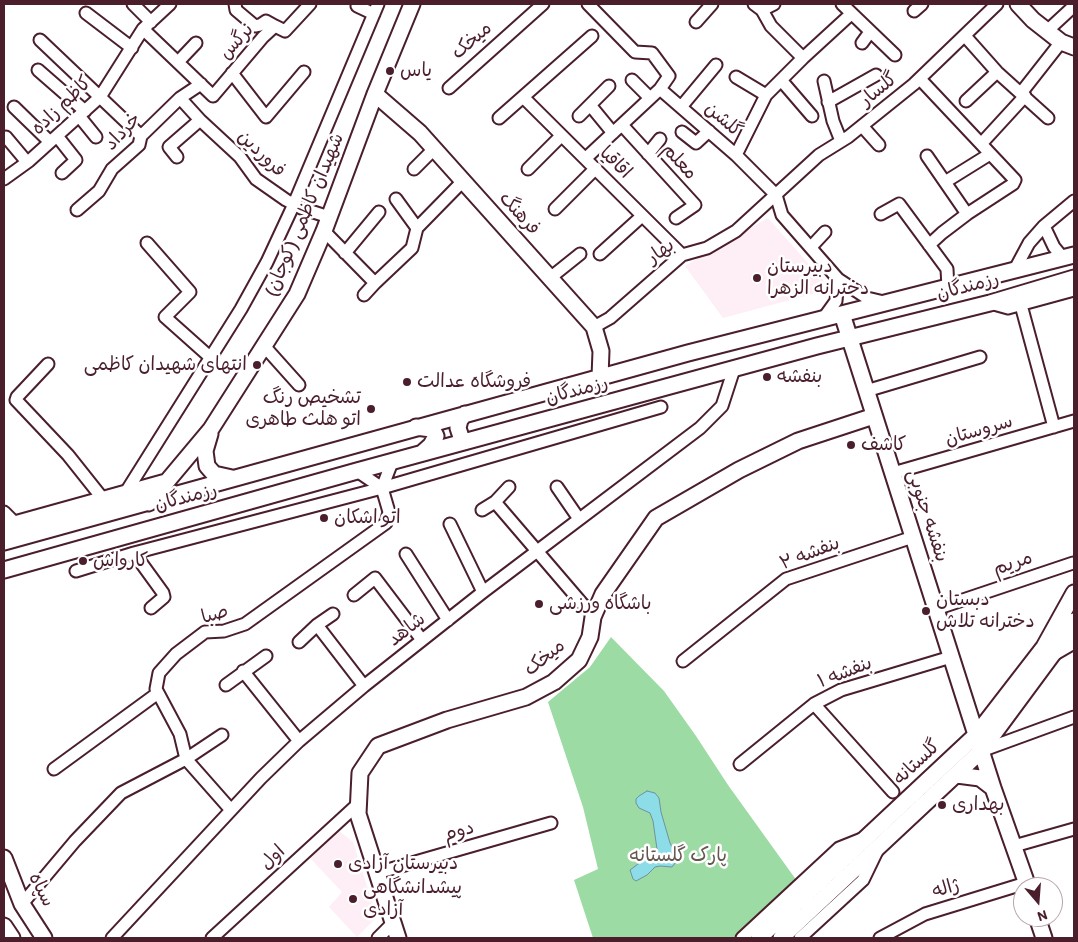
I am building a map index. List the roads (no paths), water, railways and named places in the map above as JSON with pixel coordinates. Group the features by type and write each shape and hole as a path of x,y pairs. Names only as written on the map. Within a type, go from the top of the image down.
{"main road":[{"name":"شهیدان کاظمی (کوجان)","path":"211,429 297,294 412,4"},
{"path":"1018,4 1033,20 1068,44"},
{"name":"فرهنگ","path":"375,94 420,133 594,327 601,351 600,377"},
{"name":"رزمندگان","path":"4,542 600,377 1069,256"},
{"name":"رزمندگان","path":"4,570 357,471 849,338 990,303 1074,278"},
{"name":"بنفشه جنوبی","path":"842,314 981,751"},
{"path":"465,414 460,420 458,428 462,440 468,441"},
{"name":"میخک","path":"398,938 358,814 360,773 378,746 447,720 526,697 554,682 579,660 590,637 592,617 603,594 656,518 739,470 798,441 874,416"},
{"path":"416,427 431,429 436,436 431,445 420,454"},
{"path":"211,429 205,451 207,466 214,474 232,478"},
{"path":"149,502 211,429"},
{"path":"9,525 166,482"},
{"name":"گلستانه","path":"781,938 976,735 1044,647 1074,593"},
{"name":"گلستانه","path":"759,938 956,775 981,751 1051,656 1074,621"},
{"path":"981,751 1024,877"},
{"path":"956,775 980,778 993,788"},
{"name":"سپاه","path":"4,858 22,904 44,938"},
{"path":"4,926 12,938"}],"street":[{"path":"133,4 147,26 178,62 201,84"},
{"name":"کاظم زاده","path":"4,179 54,139 100,97 147,26 170,4"},
{"path":"236,4 236,10 255,26 266,22 275,26"},
{"name":"نرگس","path":"201,84 213,96 263,37 275,26 285,31 310,4"},
{"name":"میخک","path":"449,88 543,4"},
{"path":"586,158 660,89 669,76 652,53 635,52 588,4"},
{"path":"696,22 712,4"},
{"path":"774,4 758,7 771,26 803,58"},
{"path":"842,4 894,55"},
{"name":"گلسار","path":"776,195 819,155 862,126 920,78 997,4"},
{"path":"126,492 211,358 268,262 376,9 357,6"},
{"path":"1047,31 1074,6"},
{"path":"86,13 132,48"},
{"path":"736,155 766,96 803,58 851,14"},
{"path":"862,43 870,32"},
{"path":"499,118 592,36"},
{"path":"965,36 998,72 1048,118"},
{"path":"40,40 141,136"},
{"path":"178,62 196,43"},
{"path":"981,144 1068,44"},
{"path":"681,107 716,66"},
{"path":"38,70 82,113 96,137"},
{"path":"232,73 266,117 304,72"},
{"path":"966,101 998,72"},
{"path":"828,102 876,75"},
{"path":"736,78 766,96"},
{"path":"920,78 1015,180 1014,184 966,214 929,245"},
{"path":"632,80 650,98"},
{"path":"782,80 812,116"},
{"path":"824,81 828,102 841,141"},
{"name":"خرداد","path":"77,210 99,191 112,169 138,145 141,136 180,98 201,84"},
{"path":"579,116 609,86"},
{"name":"گلشن","path":"660,89 736,155 776,195 782,215 838,279 867,298 888,302"},
{"name":"اقاقیا","path":"523,97 682,254"},
{"name":"فروردین","path":"180,98 200,120 240,157 256,179 326,224"},
{"path":"590,105 613,133"},
{"path":"14,107 54,139 76,160 62,173"},
{"path":"176,157 169,147 200,120"},
{"name":"معلم","path":"622,125 695,205 676,218"},
{"path":"862,126 880,145"},
{"path":"682,132 696,142 709,132"},
{"path":"528,169 561,136"},
{"path":"4,139 6,137 28,161"},
{"path":"648,154 660,139"},
{"path":"414,169 434,149"},
{"path":"945,182 990,154"},
{"path":"927,156 966,214"},
{"path":"555,209 596,168"},
{"path":"364,295 412,248 417,228 463,181"},
{"name":"بهار","path":"594,327 610,318 682,254 707,248 736,232 776,195"},
{"path":"396,199 417,228"},
{"path":"1014,271 1029,243 1044,226 1074,201"},
{"path":"881,214 898,204 947,269 948,288"},
{"path":"345,252 379,212"},
{"path":"600,254 642,216"},
{"path":"326,224 345,252 375,283"},
{"path":"1044,226 1054,247 1069,256"},
{"path":"811,247 825,232"},
{"path":"146,243 190,292 165,317 211,358"},
{"path":"550,278 580,254"},
{"path":"823,319 836,301 838,279"},
{"path":"990,303 1008,308 1074,290"},
{"path":"1021,305 1054,427"},
{"path":"265,347 299,385"},
{"path":"866,392 980,357"},
{"path":"48,364 16,400 68,455 103,499"},
{"name":"شاهد","path":"112,938 231,810 299,741 364,686 482,592 700,428 722,406 734,369"},
{"path":"76,571 134,553 382,488 662,407"},
{"name":"سروستان","path":"893,474 1074,421"},
{"path":"382,488 392,462"},
{"path":"357,471 382,488"},
{"path":"482,510 496,502 509,487"},
{"path":"557,487 579,519"},
{"name":"صبا","path":"158,693 156,689 159,673 176,654 205,632 224,631 245,624 386,523 389,512 382,488"},
{"path":"496,502 585,607"},
{"path":"4,512 9,525"},
{"path":"450,524 482,592"},
{"name":"بنفشه ۲","path":"683,661 786,579 913,537"},
{"path":"134,553 163,593 164,597 151,608"},
{"path":"406,554 448,620"},
{"name":"مریم","path":"936,609 1073,563"},
{"path":"354,595 375,578 422,640"},
{"path":"299,642 317,625 333,614"},
{"path":"317,625 364,686"},
{"path":"1051,656 1074,643"},
{"path":"226,684 266,656"},
{"name":"بنفشه ۱","path":"740,764 814,704 841,690 951,657"},
{"path":"244,671 299,741"},
{"path":"54,769 158,693 180,734 186,760 231,810"},
{"path":"814,704 893,792"},
{"path":"981,751 1074,717"},
{"path":"22,904 75,841 121,793 186,760 222,736"},
{"name":"اول","path":"212,938 358,804"},
{"name":"دوم","path":"377,873 551,823"},
{"path":"1014,846 1074,830"},
{"path":"742,938 838,848 875,841 863,880 800,938"},
{"name":"ژاله","path":"880,938 926,914 1013,889"},
{"path":"378,938 393,923"}],"water":[{"path":"647,791 655,793 659,798 661,812 670,843 675,853 676,862 672,867 655,867 647,875 636,881 633,879 630,870 646,858 656,855 657,849 650,813 639,808 636,803 636,799"}],"place":[{"name":"یاس","path":"390,71"},
{"name":"دبيرستان دخترانه الزهرا","path":"757,278"},
{"name":"انتهای شهیدان کاظمی","path":"257,365"},
{"name":"بنفشه","path":"767,377"},
{"name":"فروشگاه عدالت","path":"407,382"},
{"name":"تشخیص رنگ اتو هلث طاهری","path":"371,409"},
{"name":"کاشف","path":"851,445"},
{"name":"اتو اشکان","path":"324,518"},
{"name":"کارواش","path":"83,561"},
{"name":"باشگاه ورزشی","path":"539,604"},
{"name":"دبستان دخترانه تلاش","path":"926,611"},
{"name":"بهداری","path":"942,805"},
{"name":"دبیرستان آزادی","path":"338,864"},
{"name":"پیشدانشگاهی آزادی","path":"353,899"}],"park label":[{"name":"پارک گلستانه","path":"678,856"}]}
